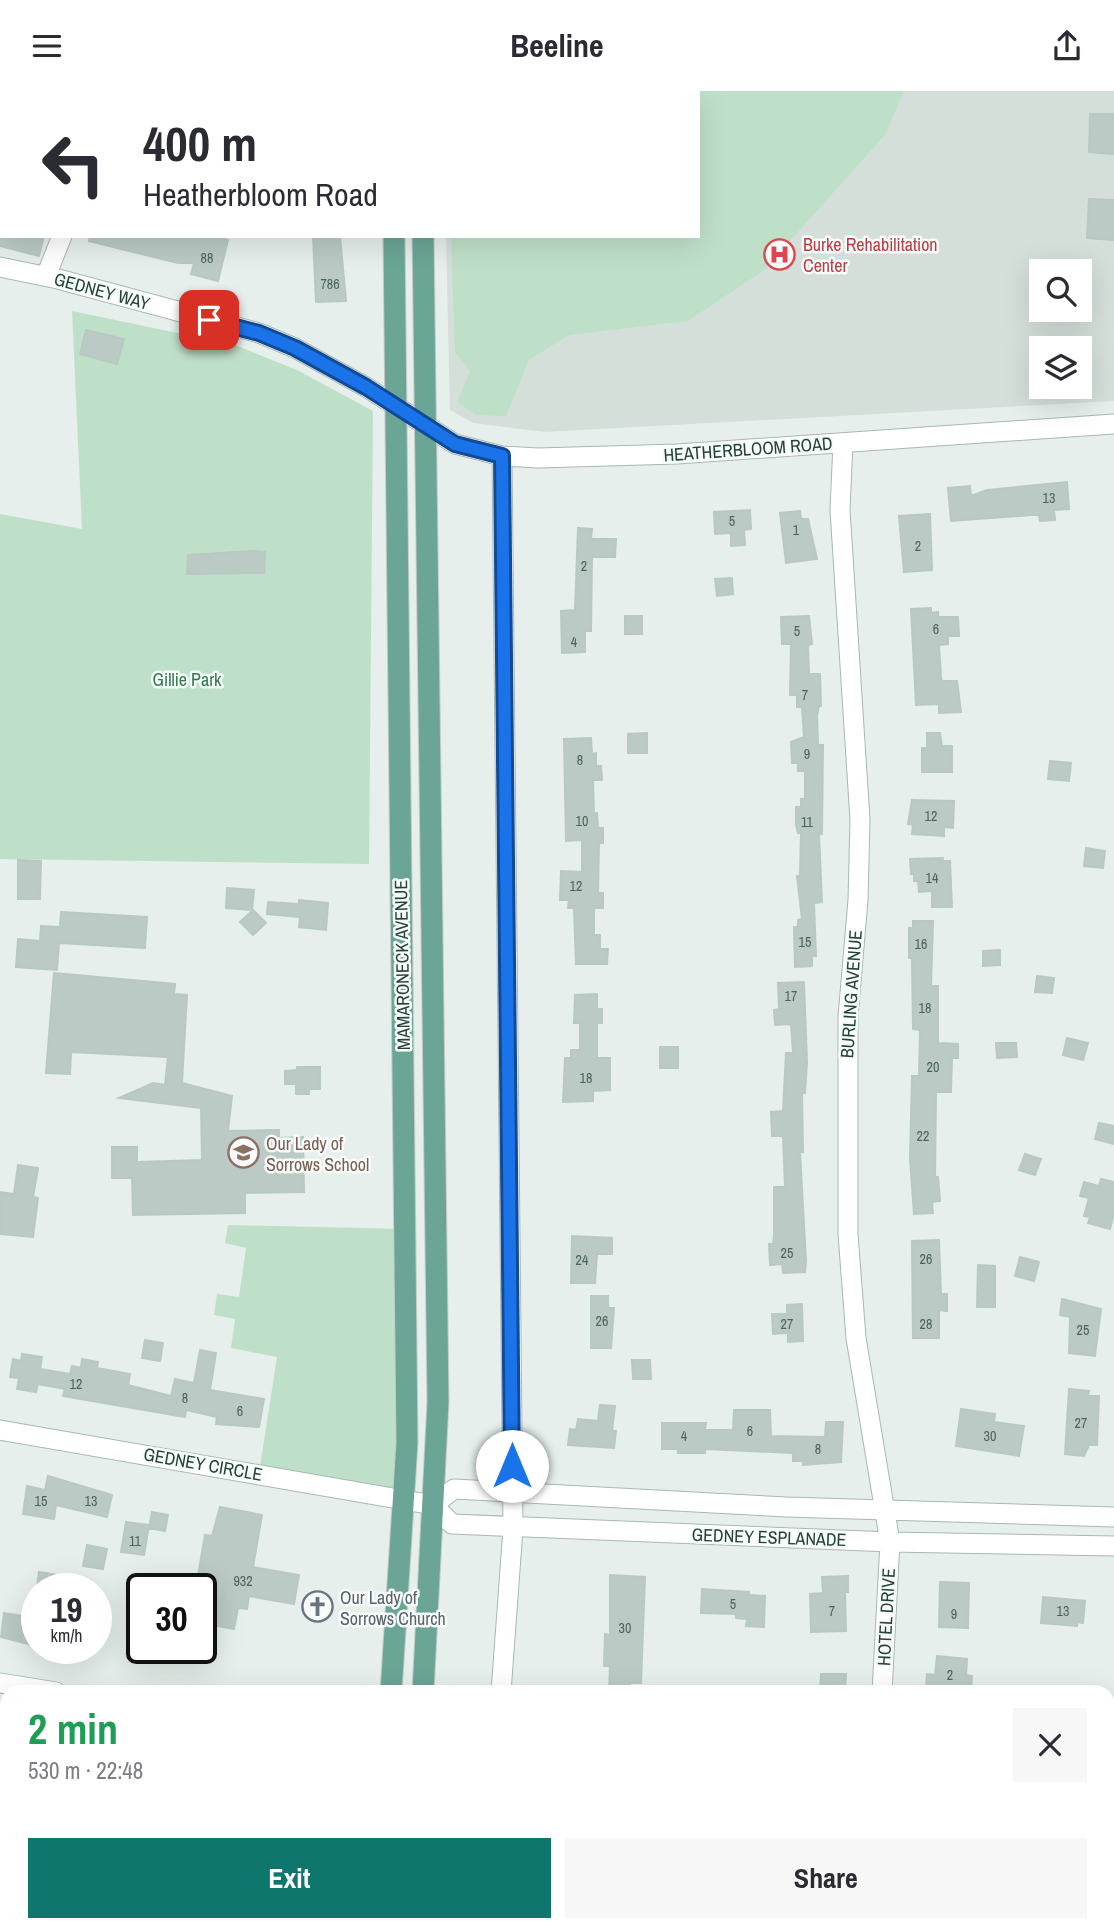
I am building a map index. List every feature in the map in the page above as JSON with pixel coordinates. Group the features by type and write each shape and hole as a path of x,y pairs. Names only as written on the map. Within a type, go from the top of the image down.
{"main road":[{"name":"MAMARONECK AVENUE","path":"392,1685 406,1499 394,238"},
{"name":"MAMARONECK AVENUE","path":"423,238 438,1333 433,1505 423,1685"}],"street":[{"path":"46,276 61,238"},
{"name":"GEDNEY WAY","path":"0,267 46,276 259,333 295,348 394,404"},
{"name":"HEATHERBLOOM ROAD","path":"394,404 455,444 502,456 538,458 677,454 1114,424"},
{"name":"BURLING AVENUE","path":"843,443 840,510 860,820 858,900 848,1017 848,1234 856,1338 890,1542"},
{"path":"502,456 513,1529 502,1685"},
{"name":"GEDNEY CIRCLE","path":"0,1430 406,1499"},
{"name":"GEDNEY ESPLANADE","path":"433,1505 454,1489 884,1511 1114,1517"},
{"name":"GEDNEY ESPLANADE","path":"406,1499 433,1505 452,1524 513,1529 890,1542 1114,1546"},
{"name":"HOTEL DRIVE","path":"882,1685 890,1542"}],"shaded area":[{"name":"Burke Rehabilitation Center","path":"700,91 1114,91 1114,401 545,432 473,423 450,410 446,238 700,238"}],"green space":[{"path":"700,91 904,91 885,135 763,271 688,321 569,335 529,360 506,416 476,415 457,402 470,371 455,352 451,238 700,238"},
{"name":"Gillie Park","path":"72,311 235,345 297,370 373,411 369,864 0,859 0,514 82,529"},
{"path":"228,1225 405,1229 406,1499 259,1473 277,1357 231,1348 235,1319 214,1315 217,1294 239,1297 246,1248 225,1243"}],"building":[{"path":"1090,114 1114,114 1114,154 1089,152"},
{"path":"1089,199 1114,200 1114,240 1087,238"},
{"path":"0,238 44,238 39,256 0,246"},
{"path":"90,238 228,240 218,281 191,274 194,263 178,263 89,241"},
{"path":"313,238 340,238 346,301 316,302"},
{"path":"86,330 124,339 117,364 80,354"},
{"path":"1067,482 1069,509 1054,510 1055,520 1040,521 1039,515 1031,515 951,521 948,488 970,486 971,496 987,490"},
{"path":"750,510 751,529 744,530 745,545 731,546 731,533 715,534 714,512"},
{"path":"800,511 801,519 808,519 817,559 786,563 780,513"},
{"path":"930,514 932,570 904,572 899,516"},
{"path":"578,528 592,529 591,539 616,539 615,557 592,557 591,631 585,631 585,652 562,653 561,611 575,610"},
{"path":"265,552 264,573 187,574 188,555"},
{"path":"732,578 733,594 717,596 715,579"},
{"path":"931,608 931,613 938,612 938,617 958,617 959,636 948,636 948,644 939,645 942,681 957,681 961,712 939,713 939,704 916,705 911,609"},
{"path":"625,616 642,616 642,634 625,634"},
{"path":"809,616 812,644 808,645 809,674 820,674 821,706 817,715 818,745 823,745 822,834 819,834 822,902 814,903 816,956 812,956 812,966 795,967 794,927 798,927 798,920 802,919 797,876 800,876 801,833 798,833 796,825 796,807 801,807 801,799 805,799 805,771 798,771 798,763 792,763 791,742 804,737 802,707 797,707 797,695 790,695 791,644 782,644 781,617"},
{"path":"647,733 647,753 628,753 628,734"},
{"path":"927,733 940,733 942,746 952,746 952,772 922,772 922,748 927,748"},
{"path":"591,738 592,754 596,753 596,766 601,766 602,780 593,780 594,814 597,813 598,828 603,828 603,843 599,843 598,893 603,893 603,908 594,908 594,935 600,935 600,949 608,949 607,964 576,964 574,908 568,908 569,900 560,900 561,871 582,872 582,840 566,841 564,739"},
{"path":"1050,761 1071,763 1069,781 1048,779"},
{"path":"912,800 954,801 953,828 944,827 944,836 912,834 913,825 908,824"},
{"path":"1086,848 1105,851 1103,868 1084,866"},
{"path":"943,858 942,861 950,861 952,907 932,907 932,891 919,892 918,881 914,881 914,874 911,874 910,859"},
{"path":"18,860 41,861 40,899 18,899"},
{"path":"227,888 254,890 252,910 226,908"},
{"path":"299,900 328,903 326,930 299,927 300,917 267,914 268,902 299,904"},
{"path":"253,910 266,923 253,935 240,922"},
{"path":"61,912 147,917 145,948 59,943 57,970 16,967 18,939 40,941 41,926 60,927"},
{"path":"913,921 933,921 931,986 938,986 938,1043 958,1044 958,1058 952,1058 951,1092 936,1092 935,1177 938,1177 940,1201 932,1202 933,1213 914,1214 910,1159 912,1076 919,1076 920,1030 913,1029 909,928 913,928"},
{"path":"1000,950 1000,965 983,966 983,951"},
{"path":"54,973 175,984 174,994 187,995 182,1083 232,1096 228,1131 279,1130 279,1138 303,1137 304,1192 245,1193 245,1213 133,1215 132,1178 112,1178 112,1147 137,1147 137,1162 202,1160 201,1108 119,1098 153,1083 165,1085 168,1057 71,1052 70,1074 46,1073"},
{"path":"1037,976 1054,978 1052,993 1035,992"},
{"path":"804,982 807,1063 805,1093 802,1093 803,1152 800,1152 806,1261 805,1272 783,1273 782,1264 770,1265 769,1244 773,1244 774,1235 774,1187 785,1187 783,1136 772,1136 771,1112 783,1111 786,1053 793,1053 791,1024 775,1025 774,1010 779,1009 778,983"},
{"path":"597,994 597,1009 602,1009 602,1023 597,1023 597,1058 610,1058 610,1090 593,1091 593,1101 563,1102 565,1058 571,1058 571,1050 580,1050 580,1023 574,1023 575,995"},
{"path":"1067,1038 1088,1043 1083,1060 1063,1055"},
{"path":"996,1043 1016,1043 1017,1057 997,1058"},
{"path":"660,1047 678,1047 678,1068 660,1068"},
{"path":"297,1067 320,1067 320,1089 309,1089 309,1094 296,1094 296,1084 285,1084 285,1071 297,1070"},
{"path":"1099,1123 1114,1126 1114,1144 1095,1139"},
{"path":"1025,1154 1041,1159 1035,1175 1019,1170"},
{"path":"18,1165 38,1168 33,1197 38,1198 33,1237 0,1234 0,1192 14,1194"},
{"path":"1101,1179 1114,1182 1114,1213 1110,1229 1088,1223 1090,1217 1084,1216 1089,1198 1080,1196 1084,1182 1099,1186"},
{"path":"572,1236 612,1238 612,1254 597,1254 595,1283 571,1283"},
{"path":"939,1240 941,1294 947,1294 947,1311 939,1310 939,1338 913,1338 912,1241"},
{"path":"1020,1257 1039,1262 1034,1281 1015,1276"},
{"path":"978,1265 995,1266 995,1307 977,1307"},
{"path":"591,1296 608,1296 608,1308 614,1308 611,1348 591,1348"},
{"path":"1062,1299 1101,1309 1095,1356 1069,1353 1070,1317 1060,1315"},
{"path":"802,1304 803,1341 788,1342 788,1333 773,1334 772,1314 787,1314 787,1305"},
{"path":"145,1340 163,1343 160,1361 142,1358"},
{"path":"200,1350 216,1353 210,1390 264,1399 259,1427 216,1424 217,1417 186,1410 185,1417 63,1396 65,1389 38,1384 36,1392 17,1389 19,1378 10,1377 13,1359 21,1361 22,1354 42,1357 40,1369 70,1374 72,1366 81,1368 82,1359 98,1362 97,1368 130,1374 128,1385 171,1396 175,1379 194,1383"},
{"path":"632,1360 650,1360 651,1379 633,1379"},
{"path":"1069,1389 1089,1391 1088,1396 1099,1396 1097,1445 1089,1445 1084,1456 1065,1454"},
{"path":"600,1405 615,1406 612,1431 616,1431 614,1448 568,1445 570,1429 576,1430 578,1419 598,1421"},
{"path":"961,1409 995,1414 994,1422 1024,1426 1019,1456 956,1446"},
{"path":"734,1410 770,1410 771,1436 825,1437 826,1422 843,1422 841,1462 803,1465 803,1461 793,1461 793,1453 705,1449 705,1453 678,1453 678,1449 662,1449 662,1423 706,1423 705,1430 733,1430"},
{"path":"48,1476 112,1495 107,1517 56,1505 54,1519 23,1514 27,1486 45,1490"},
{"path":"220,1507 262,1515 253,1567 299,1575 294,1604 249,1596 247,1609 238,1608 234,1629 217,1626 217,1573 198,1573 205,1535 212,1536"},
{"path":"152,1512 168,1515 165,1531 149,1528"},
{"path":"126,1522 149,1525 144,1555 121,1552"},
{"path":"87,1545 107,1549 103,1569 83,1566"},
{"path":"610,1575 645,1577 641,1683 609,1685 610,1666 604,1666 605,1634 610,1635"},
{"path":"848,1576 848,1592 845,1592 846,1631 811,1632 810,1594 823,1593 822,1577"},
{"path":"940,1582 969,1583 968,1628 939,1627"},
{"path":"702,1589 749,1592 749,1595 765,1596 764,1627 746,1626 747,1619 736,1618 736,1614 701,1613"},
{"path":"1043,1597 1085,1601 1083,1623 1077,1622 1077,1626 1041,1623"},
{"path":"4,1613 21,1616 21,1642 1,1637"},
{"path":"937,1656 967,1659 966,1675 972,1676 971,1685 926,1685 927,1674 935,1675"},
{"path":"821,1674 846,1674 845,1685 820,1685"}],"place":[{"name":"Burke Rehabilitation Center","path":"780,254"},
{"name":"Our Lady of Sorrows School","path":"243,1153"},
{"name":"Our Lady of Sorrows Church","path":"317,1607"}],"route":[{"path":"209,320 259,333 295,348 366,387 455,444 502,456 512,1466"}]}
